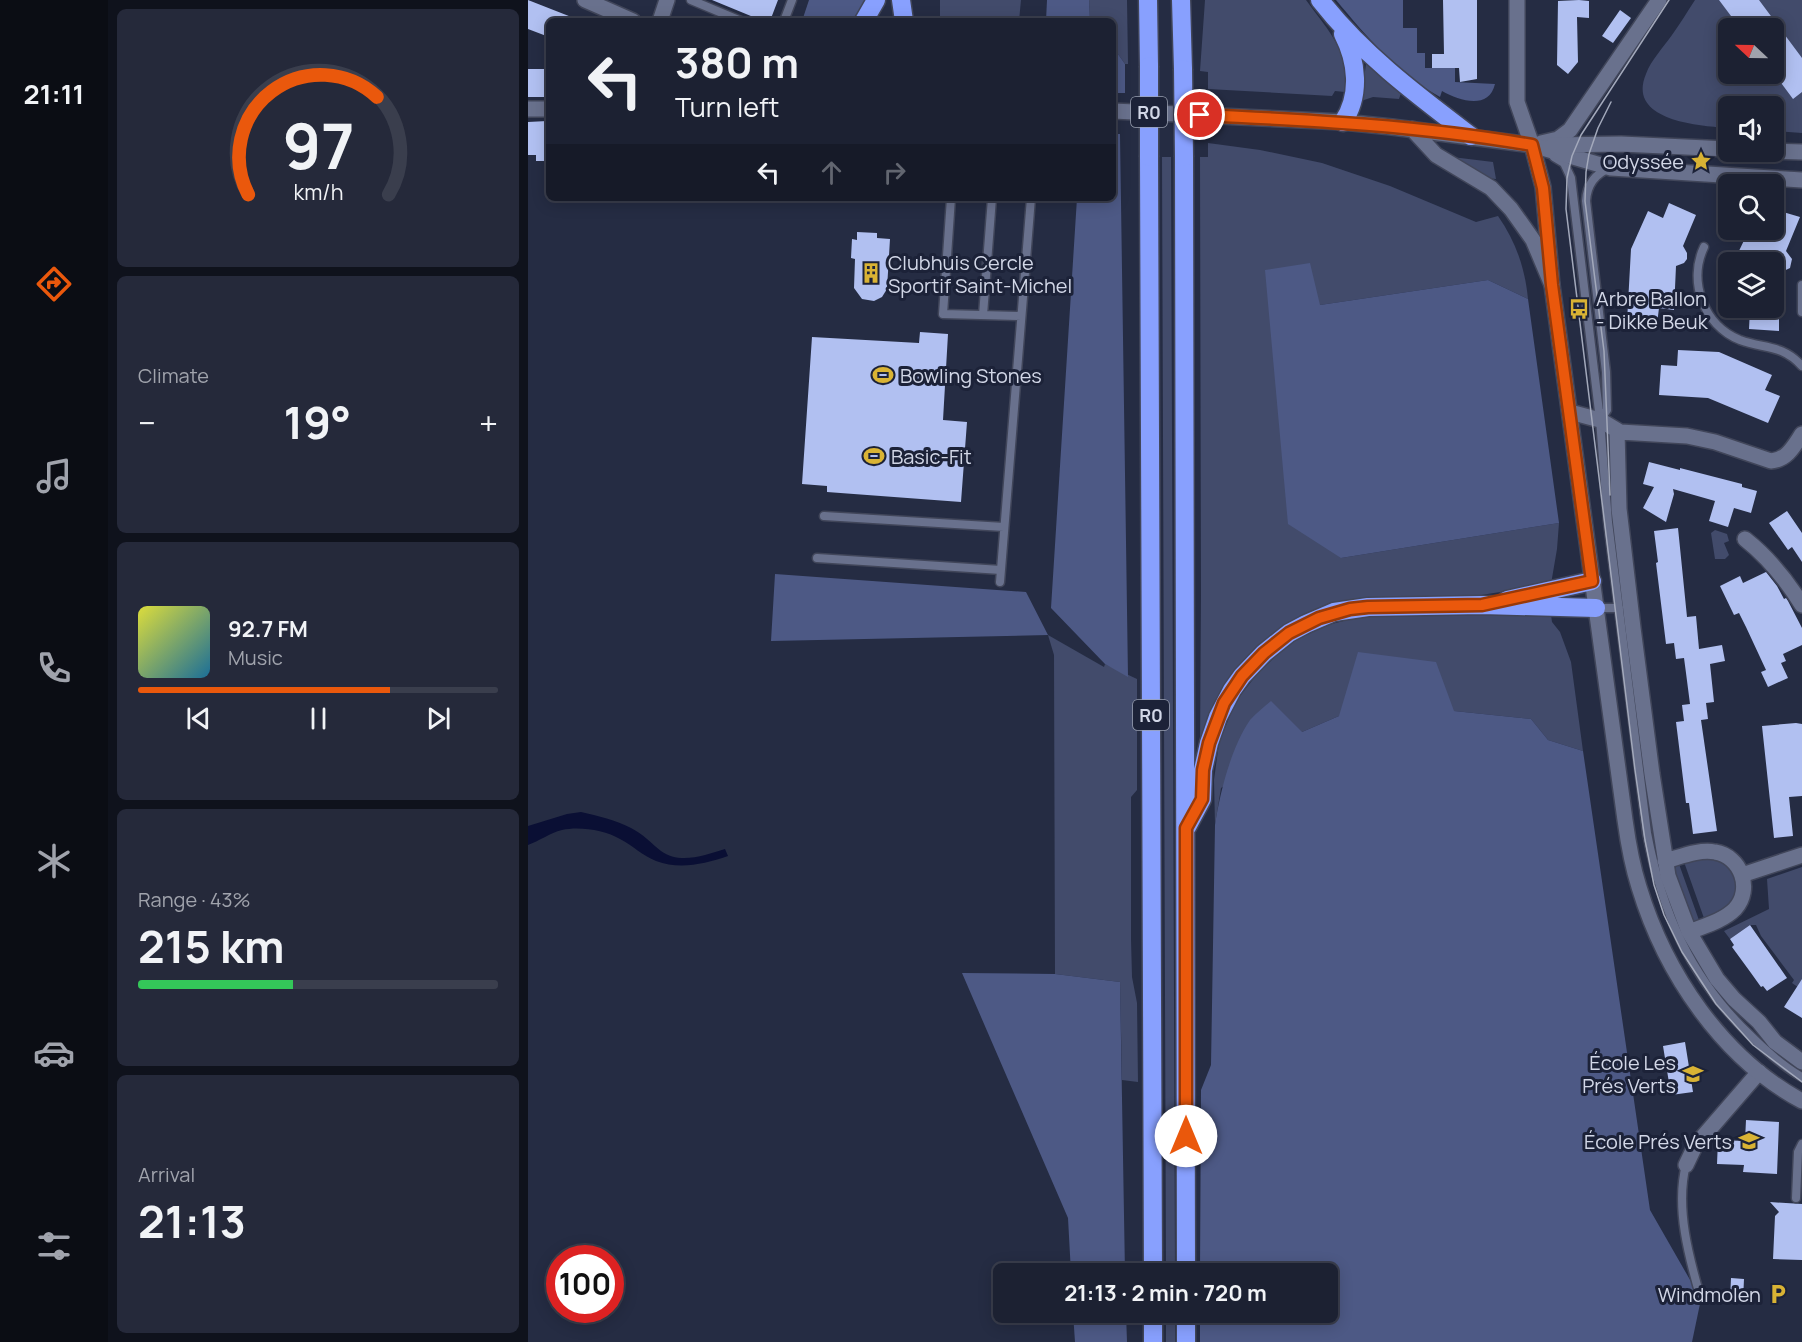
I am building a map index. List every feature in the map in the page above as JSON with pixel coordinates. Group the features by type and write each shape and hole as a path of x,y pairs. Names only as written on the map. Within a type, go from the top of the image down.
{"highway":[{"path":"866,18 876,0"},
{"path":"901,0 903,18"},
{"name":"R0","path":"1181,0 1184,157 1186,1263"},
{"path":"1320,0 1338,24 1349,45 1355,64 1353,98 1343,122"},
{"name":"R0","path":"1147,2 1153,1263"},
{"path":"1338,24 1396,79 1471,136"},
{"path":"1482,605 1592,581"},
{"path":"1186,828 1202,799 1203,770 1209,743 1224,703 1242,676 1278,642 1306,624 1334,612 1368,607 1482,605 1596,608"},
{"path":"1153,1323 1153,1342"},
{"path":"1186,1323 1186,1342"}],"street":[{"path":"585,0 626,18"},
{"path":"661,18 667,0"},
{"path":"1517,0 1517,102 1532,145 1543,188 1552,285 1592,581 1630,852 1639,888 1655,932 1689,994 1733,1048 1759,1072 1802,1101"},
{"path":"1532,145 1558,139 1570,130 1659,0"},
{"path":"528,109 546,109"},
{"path":"1116,111 1343,122 1532,145 1611,168 1802,180"},
{"path":"1412,129 1436,156 1491,188 1511,208 1533,240 1552,285"},
{"path":"1532,145 1621,144 1718,148"},
{"path":"1784,151 1802,152"},
{"path":"1569,412 1600,420 1623,433 1662,433 1695,437 1715,442 1758,459 1771,461 1780,460 1785,456 1802,434"},
{"path":"1617,431 1619,510 1665,861 1689,932 1708,966 1725,990 1755,1017 1775,1042 1802,1062"},
{"path":"1745,539 1760,551 1782,575 1802,605"},
{"path":"1665,861 1695,853 1716,852 1732,860 1742,875 1743,894 1734,910 1720,920 1689,932"},
{"path":"1742,875 1802,855"},
{"path":"1686,1165 1695,1146 1759,1072"}],"lane":[{"path":"691,0 734,18"},
{"path":"785,18 792,0"},
{"path":"1532,145 1564,163 1571,178 1600,420 1608,522 1647,833 1658,882 1668,914 1684,950 1720,1004 1757,1042 1802,1077"},
{"path":"1600,420 1607,410 1606,372 1586,201 1587,189 1594,177 1611,168"},
{"path":"951,201 943,314 1021,316"},
{"path":"983,315 992,201"},
{"path":"1000,582 1030,201"},
{"path":"1704,247 1698,263 1697,283 1705,306 1715,322 1731,335 1781,350 1802,366"},
{"path":"1802,285 1802,312"},
{"path":"824,516 1004,527"},
{"path":"817,558 1001,570"},
{"path":"1596,608 1619,608"},
{"path":"1796,1198 1798,1152 1802,1144"},
{"path":"1686,1165 1683,1206 1686,1243 1701,1299"}],"shaded area":[{"path":"809,0 866,0 856,18 803,18"},
{"path":"940,0 1021,0 1019,18 940,18"},
{"path":"1047,0 1089,0 1090,18 1046,18"},
{"path":"1089,0 1127,0 1128,64 1125,64 1116,51 1116,18 1090,18"},
{"path":"1205,0 1306,0 1329,32 1341,54 1345,66 1345,92 1335,91 1332,96 1208,89 1208,72 1200,71"},
{"path":"1336,0 1403,0 1403,28 1417,28 1417,53 1425,53 1425,68 1455,68 1455,82 1495,84 1492,92 1487,97 1473,101 1457,98 1442,91 1440,97 1396,66"},
{"path":"1695,0 1802,0 1802,133 1784,132 1784,96 1718,96 1718,127 1684,122 1656,111 1646,102 1643,90 1646,74"},
{"path":"1116,51 1125,64 1125,93 1116,93"},
{"path":"1366,64 1401,93 1399,99 1373,97 1361,101"},
{"path":"1116,134 1120,134 1128,677 1105,664 1051,608 1077,201 1116,201"},
{"path":"1208,143 1260,150 1322,163 1390,186 1476,222 1498,216 1519,256 1528,299 1488,280 1320,305 1341,558 1559,523 1551,584 1481,595 1347,600 1326,606 1293,621 1200,748 1200,157 1208,157"},
{"path":"1162,157 1171,157 1175,1263 1166,1263"},
{"path":"1452,157 1493,162 1496,179 1486,178"},
{"path":"1310,263 1320,305 1488,280 1528,299 1559,523 1341,558 1288,524 1265,270"},
{"path":"1715,530 1727,534 1729,541 1724,543 1729,555 1725,559 1715,559 1711,533"},
{"path":"775,574 1026,592 1048,635 771,641"},
{"path":"1551,615 1552,622 1560,632 1571,662 1583,751 1548,740 1531,719 1454,711 1339,716 1302,732 1221,788 1215,825 1214,780 1219,743 1231,713 1240,696 1258,673 1290,643 1324,626 1363,616"},
{"path":"1048,635 1104,667 1105,664 1137,679 1137,790 1131,797 1131,939 1132,977 1137,1003 1138,1082 1122,1080 1120,982 1055,974 1054,655"},
{"path":"1358,652 1436,662 1454,711 1531,719 1548,740 1583,751 1650,1210 1701,1299 1692,1342 1200,1342 1200,1323 1338,1323 1338,1263 1200,1263 1201,1090 1211,1065 1215,825 1223,785 1243,731 1257,712 1271,701 1302,732 1339,716"},
{"path":"581,812 613,820 631,828 668,855 693,858 725,849 728,856 692,865 665,864 651,859 614,836 584,829 562,830 528,845 528,826"},
{"path":"1714,856 1736,871 1736,901 1705,921 1684,862"},
{"path":"1679,864 1700,923 1693,923 1672,871"},
{"path":"1802,867 1802,990 1792,983 1794,980 1761,936 1756,925 1750,925 1730,939 1724,931 1769,909 1767,879"},
{"path":"962,973 1055,974 1120,982 1125,1263 1070,1263 1068,1218"},
{"path":"1074,1323 1126,1323 1127,1342 1075,1342"},
{"path":"1166,1323 1175,1323 1175,1342 1166,1342"}],"building":[{"path":"528,0 574,18 546,18 546,36 528,29"},
{"path":"712,0 778,0 771,18 756,18"},
{"path":"1443,0 1477,0 1477,79 1460,82 1459,68 1432,68 1432,54 1444,54"},
{"path":"1719,0 1759,0 1772,18 1732,18"},
{"path":"1558,1 1589,1 1589,18 1577,17 1578,62 1568,74 1557,65"},
{"path":"1620,10 1631,18 1613,43 1602,36"},
{"path":"1784,34 1802,58 1802,92 1793,99 1782,84 1784,84"},
{"path":"528,69 546,69 546,97 528,97"},
{"path":"546,121 546,161 536,161 536,155 528,155 528,122"},
{"path":"1669,203 1696,215 1683,246 1687,259 1676,266 1674,310 1659,308 1657,324 1627,322 1631,249 1648,211 1663,218"},
{"path":"1784,212 1800,217 1786,251 1792,259 1790,268 1784,271 1784,252 1738,252 1744,240 1784,240"},
{"name":"Clubhuis Cercle Sportif Saint-Michel","path":"857,232 877,233 877,238 890,239 887,289 882,297 874,301 862,299 854,288 855,259 851,258 852,239 857,240"},
{"path":"1750,318 1779,318 1779,331 1749,329"},
{"path":"920,332 948,334 943,420 967,422 961,502 827,492 827,486 802,484 812,337 919,343"},
{"path":"1678,350 1719,352 1772,375 1765,390 1780,396 1768,423 1708,398 1659,395 1661,365 1677,366"},
{"path":"1649,462 1742,484 1742,487 1757,491 1751,513 1734,508 1728,527 1709,521 1715,501 1673,489 1674,494 1666,522 1643,508 1654,487 1643,484"},
{"path":"1787,511 1802,533 1802,562 1792,547 1788,550 1769,523"},
{"path":"1678,528 1687,617 1696,616 1699,649 1722,645 1725,661 1710,664 1714,702 1706,703 1708,719 1701,720 1717,831 1693,834 1689,803 1686,803 1676,722 1684,721 1682,705 1690,704 1684,658 1676,659 1674,643 1666,644 1654,531"},
{"path":"1766,572 1784,599 1788,601 1802,628 1802,645 1783,654 1786,661 1781,663 1788,678 1768,687 1761,672 1766,670 1746,627 1739,613 1734,615 1720,586 1740,576 1743,583"},
{"path":"1802,724 1802,796 1789,797 1793,836 1774,838 1762,726"},
{"path":"1750,925 1787,978 1767,991 1763,986 1761,987 1732,947 1734,945 1730,939"},
{"path":"1802,979 1802,1018 1784,1007"},
{"path":"1685,1042 1693,1092 1671,1095 1663,1046"},
{"path":"1746,1120 1779,1122 1777,1174 1743,1172 1744,1165 1717,1164 1718,1140 1745,1141"},
{"path":"1770,1202 1802,1204 1802,1260 1773,1259 1775,1216 1779,1212"},
{"path":"1731,1278 1744,1279 1743,1301 1730,1300"}],"tram line":[{"path":"1669,0 1581,135 1572,156 1567,178 1566,209 1635,770 1654,885 1664,915 1682,952 1716,1004 1753,1045 1802,1082"},
{"path":"1610,495 1604,351 1585,201 1589,154 1598,128 1611,102"}],"place":[{"name":"Odyssée","path":"1701,161"},
{"name":"Clubhuis Cercle Sportif Saint-Michel","path":"871,273"},
{"name":"Arbre Ballon - Dikke Beuk","path":"1579,309"},
{"name":"Bowling Stones","path":"883,375"},
{"name":"Basic-Fit","path":"874,456"},
{"name":"École Les Prés Verts","path":"1693,1074"},
{"name":"École Prés Verts","path":"1749,1141"},
{"name":"Windmolen","path":"1778,1294"}],"route":[{"path":"1186,1136 1186,828 1202,799 1203,770 1218,717 1224,703 1242,676 1264,653 1289,633 1334,612 1368,607 1482,605 1592,581 1552,285 1543,188 1532,145 1343,122 1200,115"}]}
